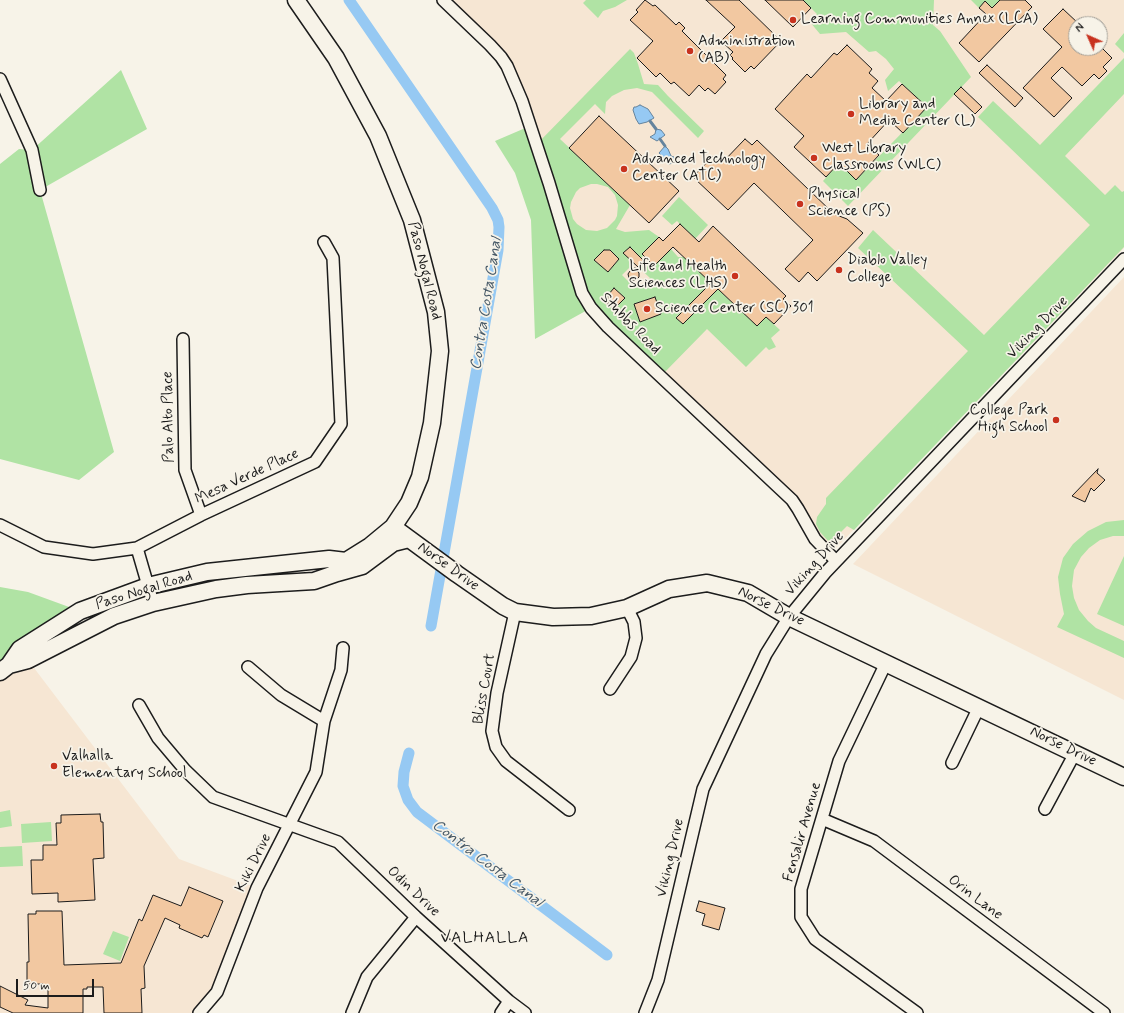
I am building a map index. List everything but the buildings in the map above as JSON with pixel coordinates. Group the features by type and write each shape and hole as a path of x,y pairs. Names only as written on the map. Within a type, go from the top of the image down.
{"street":[{"name":"Paso Nogal Road","path":"4,669 28,660 114,616 153,603 216,589 247,585 314,581 342,567 370,546 393,526 409,503 420,477 432,423 440,350 436,312 412,220 378,136 336,58 296,0"},
{"name":"Stubbs Road","path":"443,0 501,56 507,66 522,101 549,183 582,293 591,308 608,327 792,500 815,539 836,561"},
{"path":"0,79 32,150 40,190"},
{"name":"Mesa Verde Place","path":"0,525 44,547 93,554 137,548 201,515 314,462 341,424 333,258 324,242"},
{"name":"Viking Drive","path":"645,1013 658,980 703,789 766,654 807,594 836,561 1124,259"},
{"name":"Palo Alto Place","path":"183,339 185,470 201,515"},
{"name":"Norse Drive","path":"393,526 435,558 515,612 553,617 591,616 627,608 669,588 706,583 748,593 790,617 1124,777"},
{"path":"342,567 362,566 393,543 409,539"},
{"path":"137,548 153,603"},
{"name":"Paso Nogal Road","path":"4,669 20,649 80,611 148,586 207,572 329,559 342,567"},
{"path":"610,690 632,657 636,638 634,622 627,608"},
{"name":"Bliss Court","path":"515,612 497,693 492,731 496,747 506,761 569,810"},
{"name":"Kiki Drive","path":"199,1013 217,992 257,888 316,772 324,721 341,670 343,648"},
{"name":"Fensalir Avenue","path":"886,663 839,761 801,889 801,917 816,939 917,1013"},
{"path":"248,667 281,695 324,721"},
{"name":"Odin Drive","path":"139,705 158,738 185,770 213,796 338,842 416,916 525,1013"},
{"path":"952,763 979,707"},
{"path":"1045,809 1076,753"},
{"name":"Orin Lane","path":"822,819 874,841 1104,1013"},
{"path":"352,1013 367,977 416,916"},
{"path":"501,1013 509,1000"}],"shaded area":[{"name":"Diablo Valley College","path":"443,0 1124,0 1124,248 836,548 826,551 795,508 608,327 512,78"},
{"name":"College Park High School","path":"1124,277 1124,700 853,564"},
{"name":"Valhalla Elementary School","path":"28,660 179,859 257,888 217,992 199,1013 0,1013 0,672"}],"green space":[{"path":"586,0 627,0 615,7 603,11 598,18 583,3"},
{"path":"803,0 934,0 933,25 940,31 971,77 848,206 823,181 839,163 856,180 927,107 899,81 888,91 885,80 894,69 886,59 876,51 869,52 846,32 820,34 810,22 817,14"},
{"path":"971,0 1000,0 992,8 985,2 979,8"},
{"path":"1124,33 1124,53 1115,44"},
{"path":"630,49 634,53 644,84 658,85 704,131 698,138 652,92 637,88 624,90 612,96 606,102 605,114 595,104 560,139 630,205 616,229 625,232 649,230 659,237 642,254 643,256 641,258 644,261 646,259 654,266 671,249 678,257 684,257 757,326 766,317 780,330 771,338 776,347 769,350 766,347 746,367 707,329 661,376 591,308 535,339 531,220 515,173 495,141 530,126 537,144","holes":["591,184 597,184 608,187 615,195 618,205 617,216 607,228 597,231 586,230 577,224 573,219 570,208 571,202 576,192 580,188","604,250 610,250 619,259 608,272 594,260","634,263 650,278 645,284 635,288 622,275","614,288 625,298 617,306 612,306 610,308 605,304 608,301 608,295","702,292 709,298 683,324 676,317","655,297 660,314 640,321 634,304"]},
{"path":"1124,58 1124,94 1065,156 1105,195 1115,185 1122,192 1124,191 1124,247 854,530 847,526 830,543 820,532 816,524 817,517 826,504 826,498 968,351 858,248 873,230 984,335 1090,225 978,117 993,101 1040,145"},
{"path":"121,70 147,129 40,190 114,452 79,480 0,459 0,164 19,149 32,150"},
{"path":"679,197 708,225 695,239 677,221 672,225 662,216"},
{"path":"1124,520 1124,536 1113,536 1100,540 1089,548 1081,557 1074,570 1072,586 1074,598 1079,610 1088,621 1096,628 1124,641 1124,658 1057,627 1064,614 1058,577 1063,558 1073,544 1088,531 1106,522"},
{"path":"1124,556 1124,626 1097,614"},
{"path":"0,587 28,592 80,611 0,672"},
{"path":"10,810 12,826 0,828 0,812"},
{"path":"51,822 52,841 22,843 21,824"},
{"path":"22,846 23,866 0,867 0,847"},
{"path":"113,931 129,937 120,961 103,954"}],"water":[{"path":"640,105 648,109 654,118 639,124 633,110 634,107"},
{"path":"656,129 661,130 665,135 657,141 650,137 655,134"},
{"path":"665,146 671,156 674,157 675,161 673,163 669,164 659,153"}],"waterway":[{"name":"Contra Costa Canal","path":"349,0 492,208 498,220 499,227 498,250 431,626"},
{"path":"650,121 656,129"},
{"path":"660,139 665,146"},
{"name":"Contra Costa Canal","path":"409,753 404,772 403,786 408,800 417,812 607,955"}],"place":[{"name":"Learning Communities Annex (LCA)","path":"793,20"},
{"name":"Administration (AB)","path":"690,51"},
{"name":"Library and Media Center (L)","path":"851,114"},
{"name":"West Library Classrooms (WLC)","path":"814,158"},
{"name":"Advanced Technology Center (ATC)","path":"624,169"},
{"name":"Physical Science (PS)","path":"800,204"},
{"name":"Diablo Valley College","path":"839,270"},
{"name":"Life and Health Sciences (LHS)","path":"735,276"},
{"name":"Science Center (SC) 301","path":"647,309"},
{"name":"College Park High School","path":"1056,420"},
{"name":"Valhalla Elementary School","path":"54,766"}],"district":[{"name":"VALHALLA","path":"485,939"}]}
